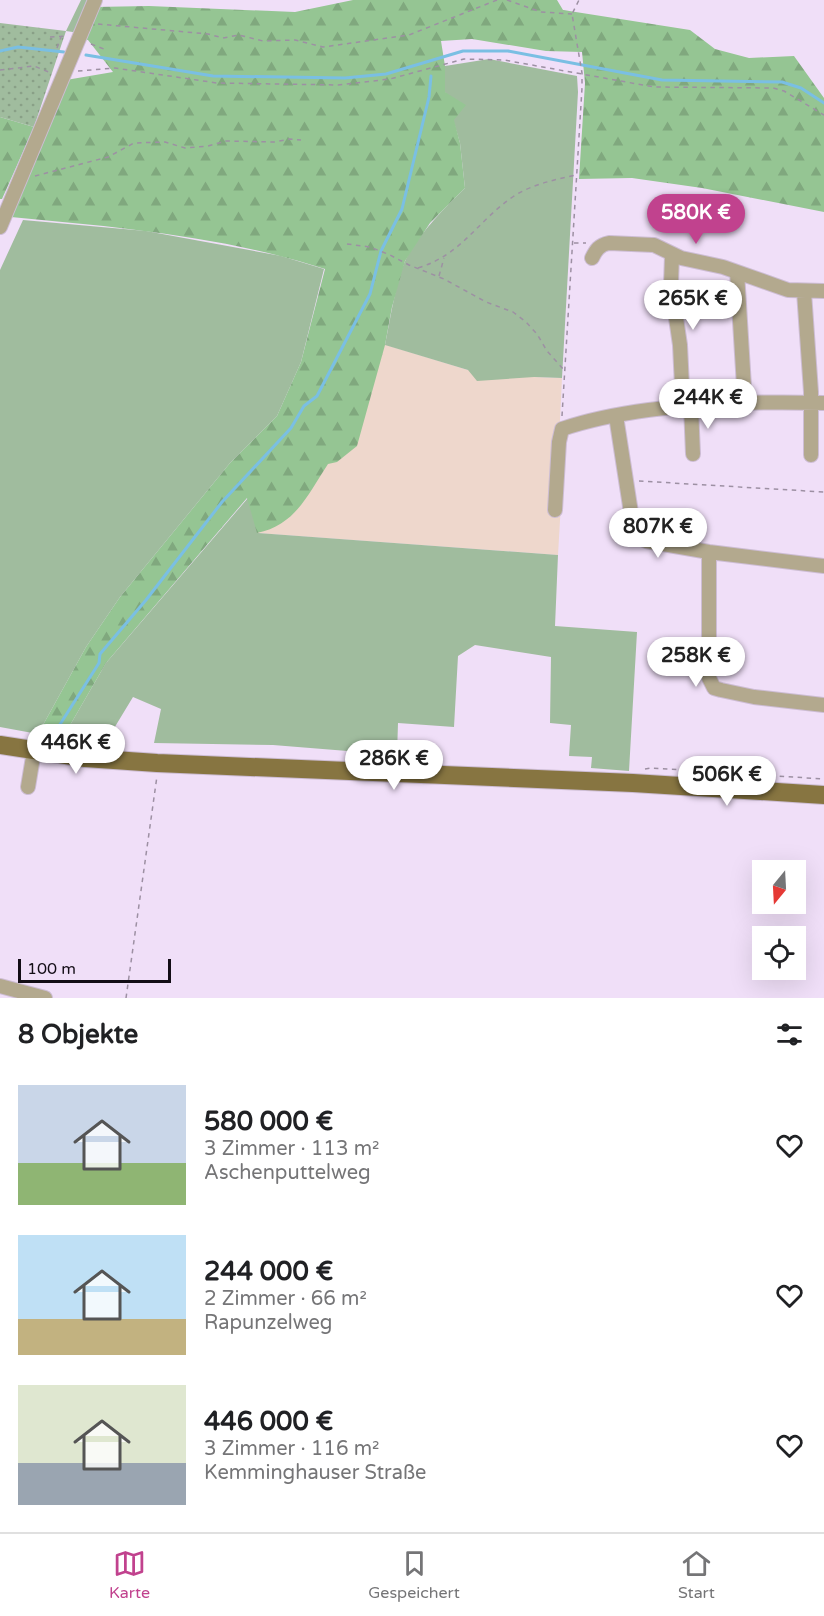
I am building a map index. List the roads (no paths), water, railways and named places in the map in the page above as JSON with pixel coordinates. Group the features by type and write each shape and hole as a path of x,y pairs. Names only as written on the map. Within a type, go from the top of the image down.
{"main road":[{"path":"0,745 85,758 157,763 633,783 824,795"}],"street":[{"path":"0,227 95,0"},
{"path":"592,258 596,249 609,243 654,245 672,255 737,272 779,287 804,292 824,291"},
{"path":"672,255 671,284 693,454"},
{"path":"737,272 745,403"},
{"path":"804,292 818,403 811,455"},
{"path":"555,510 559,442 564,429 649,410 745,403 818,403"},
{"path":"616,416 632,519 639,538 709,552 824,566"},
{"path":"709,552 709,678 711,683 721,690 754,697 824,705"},
{"path":"28,787 34,751"},
{"path":"0,986 45,998"}],"waterway":[{"path":"0,51 18,47 64,52"},
{"path":"86,55 213,76 345,78 386,74 463,51 508,51 662,80 782,82 801,88 824,103"},
{"path":"52,737 99,663 100,654 146,600 222,502 291,428 304,406 317,396 370,294 381,251 402,209 429,97 431,76"}]}
